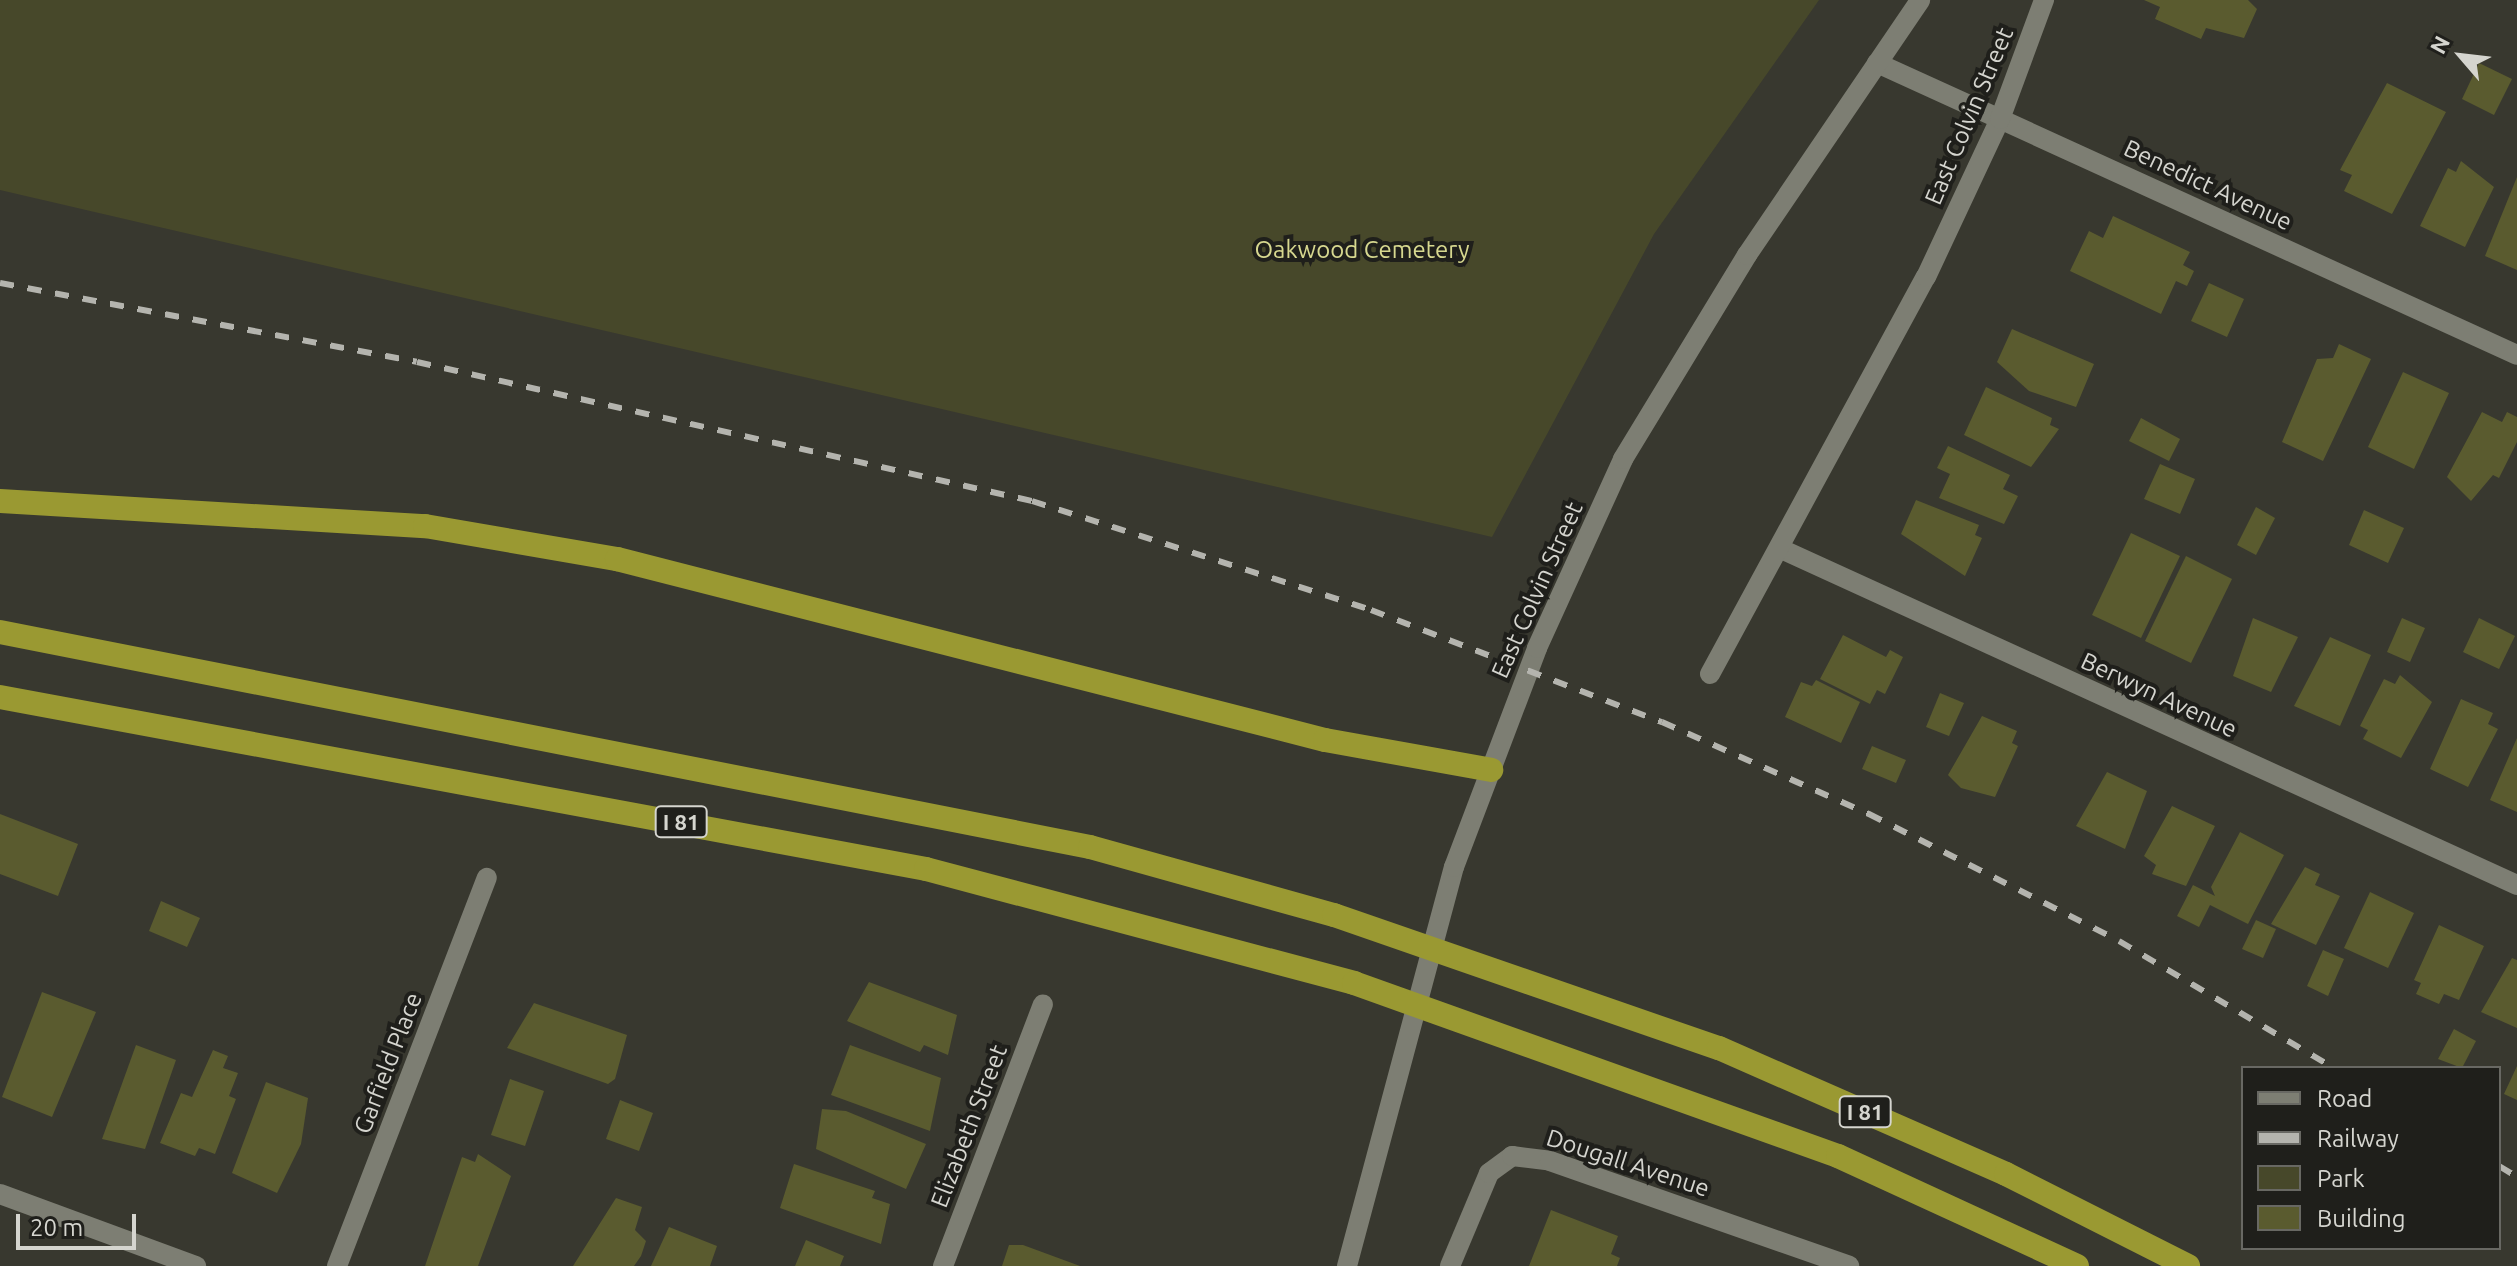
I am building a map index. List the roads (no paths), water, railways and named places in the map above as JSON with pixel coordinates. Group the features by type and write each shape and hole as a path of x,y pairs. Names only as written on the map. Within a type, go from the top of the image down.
{"highway":[{"path":"0,501 425,526 617,559 1325,740 1491,770"},
{"name":"I 81","path":"0,632 1090,847 1334,915 1532,982 1748,1061 2006,1174 2188,1266"},
{"name":"I 81","path":"0,697 926,869 1354,983 1470,1021 1838,1156 2077,1266"}],"street":[{"name":"East Colvin Street","path":"1347,1266 1454,867 1491,770 1623,459 1920,0"},
{"name":"East Colvin Street","path":"1710,674 1781,549 1926,277 2000,119 2044,0"},
{"name":"Benedict Avenue","path":"1877,63 2517,355"},
{"name":"Berwyn Avenue","path":"1781,549 2517,885"},
{"name":"Garfield Place","path":"337,1266 487,878"},
{"name":"Elizabeth Street","path":"943,1266 1043,1004"},
{"name":"Dougall Avenue","path":"1450,1266 1489,1173 1512,1156 1550,1161 1849,1266"},
{"path":"0,1194 196,1266"}],"railway":[{"path":"0,283 417,362 1032,501 1371,610 1662,722 1869,814 2119,941 2331,1066"},
{"path":"2501,1167 2517,1177"}],"park label":[{"name":"Oakwood Cemetery","path":"1362,250"}]}
